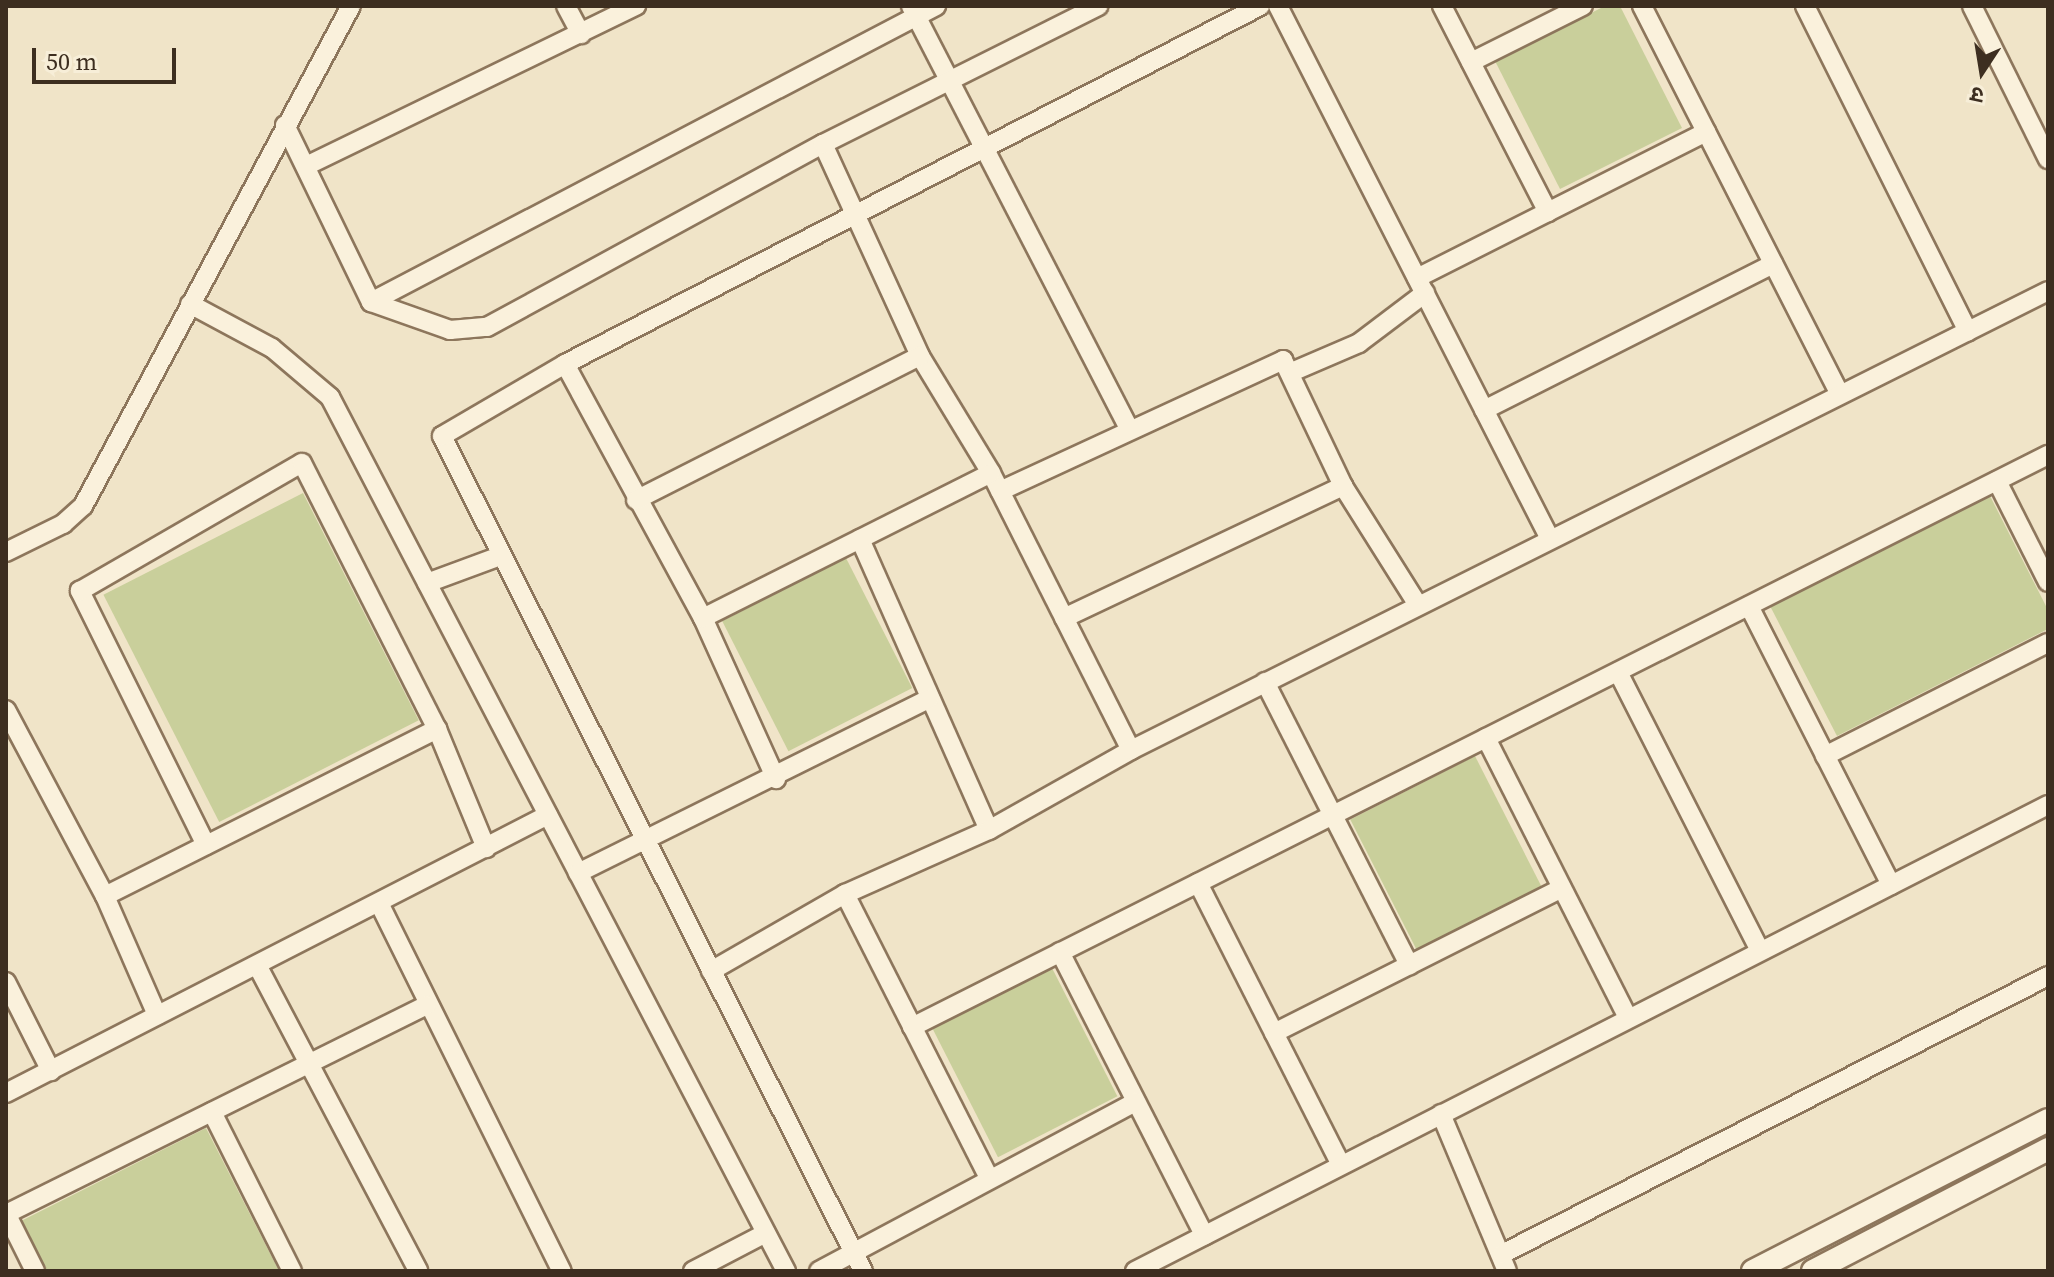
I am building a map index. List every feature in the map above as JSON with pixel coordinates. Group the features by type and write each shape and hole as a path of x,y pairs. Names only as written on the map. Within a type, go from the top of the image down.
{"street":[{"path":"6,552 63,524 83,506 351,6"},
{"path":"566,6 581,34"},
{"path":"306,166 636,6"},
{"path":"371,302 913,10 936,6"},
{"path":"285,125 371,302 470,333 823,144 1098,6"},
{"path":"859,1262 442,436 565,364 1260,6"},
{"path":"1278,6 1550,539"},
{"path":"1442,6 1548,212"},
{"path":"1471,62 1583,6"},
{"path":"1642,6 1839,393"},
{"path":"1805,6 1968,332"},
{"path":"1972,6 2048,159"},
{"path":"913,10 1128,426"},
{"path":"1294,371 1359,343 1421,286 1548,212 1706,132"},
{"path":"823,144 857,211 920,356 991,473 1131,750"},
{"path":"1484,410 1773,264"},
{"path":"711,971 845,894 989,830 1131,750 2048,291"},
{"path":"190,304 272,348 330,397 786,1271"},
{"path":"636,500 920,356"},
{"path":"1000,491 1128,426 1265,364 1283,360 1294,371 1343,486 1418,605"},
{"path":"565,364 636,500 703,618 776,779"},
{"path":"912,1027 2048,455"},
{"path":"206,845 80,591 302,463 437,729 486,848"},
{"path":"703,618 991,473"},
{"path":"1997,481 2048,582"},
{"path":"1064,618 1343,486"},
{"path":"860,539 989,830"},
{"path":"427,583 500,556"},
{"path":"1749,606 1891,885"},
{"path":"1825,756 2048,643"},
{"path":"1618,672 1760,951"},
{"path":"1265,682 1409,965"},
{"path":"578,873 648,843 930,698"},
{"path":"6,710 105,896 157,1015"},
{"path":"105,896 437,729"},
{"path":"1486,738 1628,1018"},
{"path":"1135,1271 2048,805"},
{"path":"6,1093 548,815"},
{"path":"1198,883 1341,1165"},
{"path":"1274,1033 1562,888"},
{"path":"845,894 988,1176"},
{"path":"379,903 427,1005 562,1271"},
{"path":"1060,952 1204,1235"},
{"path":"257,965 312,1062 418,1271"},
{"path":"1441,1114 1505,1263 2048,976"},
{"path":"6,982 51,1071"},
{"path":"35,1271 6,1214 427,1005"},
{"path":"819,1271 859,1262 988,1176 1136,1102"},
{"path":"212,1112 292,1271"},
{"path":"1753,1271 2048,1120"},
{"path":"1813,1271 2048,1149"},
{"path":"693,1271 766,1233"}],"green space":[{"path":"1605,6 1620,6 1682,128 1560,189 1495,61"},
{"path":"303,493 419,720 219,822 103,595"},
{"path":"1989,494 2048,610 2048,629 1837,736 1769,604"},
{"path":"846,558 912,688 788,751 722,621"},
{"path":"1475,756 1542,887 1417,951 1350,820"},
{"path":"1052,968 1117,1096 998,1157 933,1029"},
{"path":"206,1128 279,1271 46,1271 21,1221"}]}
